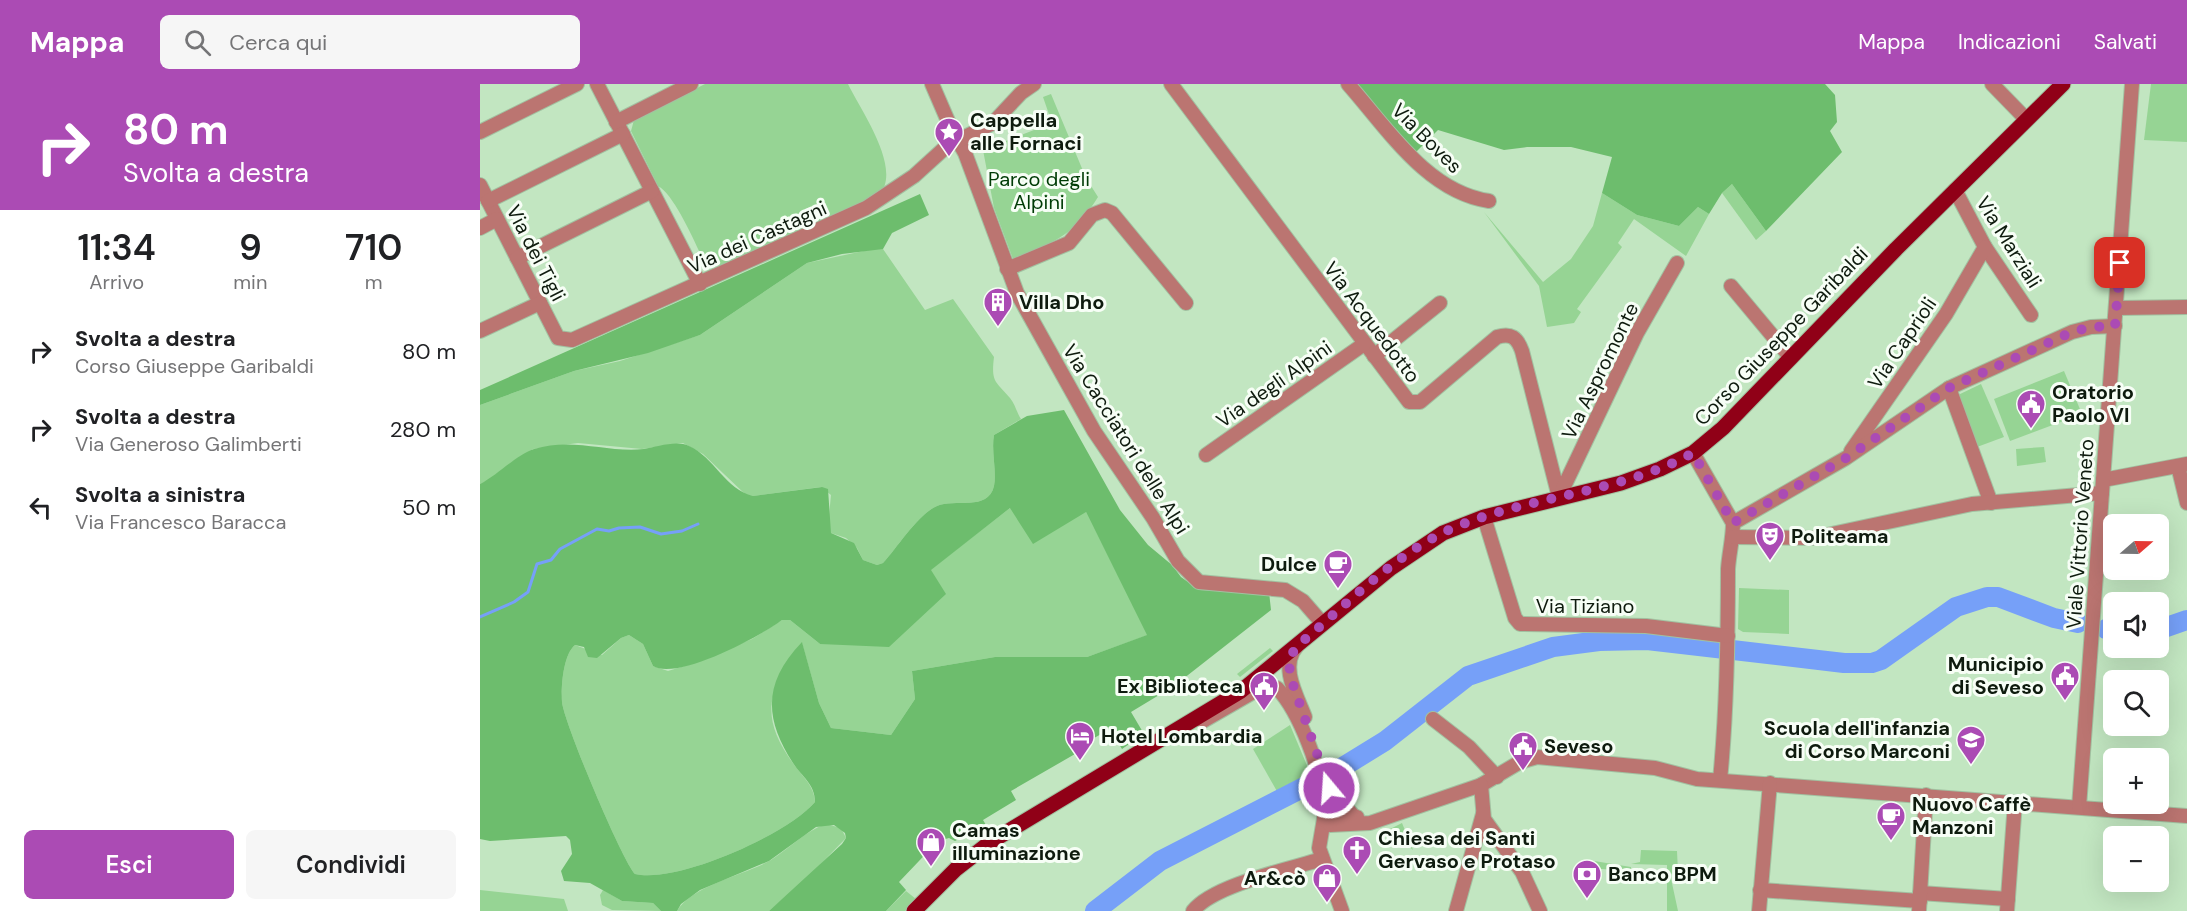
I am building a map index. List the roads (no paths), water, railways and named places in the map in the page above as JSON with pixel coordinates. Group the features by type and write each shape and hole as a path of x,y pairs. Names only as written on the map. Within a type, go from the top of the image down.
{"main road":[{"name":"Corso Giuseppe Garibaldi","path":"914,911 974,854 1241,691 1423,544 1443,533 1484,517 1620,483 1660,469 1693,453 1723,428 1955,189 2062,84"}],"street":[{"path":"480,132 577,84"},
{"path":"597,84 700,284"},
{"path":"488,201 620,128 691,84"},
{"name":"Via Cacciatori delle Alpi","path":"932,84 970,166 1017,293 1094,431 1186,572 1199,582 1285,590 1303,601 1323,624"},
{"name":"Via dei Castagni","path":"558,338 572,340 866,208 907,181 937,154 957,140 993,123 1021,93 1034,84"},
{"name":"Via Acquedotto","path":"1171,84 1407,401 1415,404 1492,339 1503,335 1516,338 1522,351 1559,497"},
{"name":"Via Boves","path":"1348,84 1437,180 1455,192 1489,201"},
{"path":"1992,84 2026,119"},
{"name":"Viale Vittorio Veneto","path":"2079,807 2132,84"},
{"name":"Via dei Tigli","path":"480,185 558,338"},
{"name":"Via Marziali","path":"1955,189 1985,247 2031,315"},
{"path":"517,258 652,191"},
{"path":"1007,269 1069,243 1092,215 1105,210 1112,213 1186,303"},
{"path":"480,228 497,219"},
{"name":"Via Caprioli","path":"1846,458 1946,314 1985,247"},
{"name":"Via Aspromonte","path":"1559,497 1637,333 1677,263"},
{"path":"1731,286 1791,358"},
{"path":"480,331 540,303"},
{"path":"1374,356 1440,303"},
{"path":"2117,308 2187,307"},
{"path":"1733,530 1846,458 1949,388 2072,332 2091,327 2115,326"},
{"name":"Via degli Alpini","path":"1206,456 1364,344"},
{"path":"1949,388 1991,503"},
{"path":"1693,453 1733,530 1729,558 1728,639 1720,780"},
{"path":"1733,530 1813,538 1951,508 2103,487 2182,465 2187,503"},
{"name":"Via Tiziano","path":"1484,517 1515,618 1520,624 1646,626 1728,639"},
{"path":"1298,645 1289,658 1291,678 1323,778 1341,804 1357,820"},
{"path":"1291,678 1284,667 1278,665 1271,667 1268,677 1294,712 1330,795 1319,845 1342,911"},
{"path":"1185,724 1209,719 1264,686 1277,688"},
{"path":"1433,719 1469,747 1497,777"},
{"path":"1325,812 1330,825 1357,820 1378,821 1481,785 1520,762 1544,758 1655,768 1686,777 2187,816"},
{"path":"1759,911 1770,783"},
{"path":"1481,785 1483,814 1488,827 1522,872 1540,911"},
{"path":"1920,902 1926,795"},
{"path":"1760,890 1920,902 2008,905 2015,802"},
{"path":"1456,911 1483,814"},
{"path":"1319,845 1324,834 1357,820"},
{"path":"1193,911 1213,896 1262,876 1323,859"}],"waterway":[{"path":"480,617 514,602 528,592 537,564 551,560 560,549 597,529 609,531 640,527 661,534 682,531 698,524"},
{"name":"Seveso","path":"1333,773 1385,741 1468,676 1553,647 1599,641 1647,640 1844,663 1872,663 1881,660 1956,607 1987,597 1998,597 2054,618 2078,623"},
{"name":"Seveso","path":"2169,626 2187,620"},
{"name":"Seveso","path":"1095,911 1160,861 1314,782"}],"place":[{"name":"Cappella alle Fornaci","path":"949,158"},
{"name":"Villa Dho","path":"998,328"},
{"name":"Oratorio Paolo VI","path":"2031,430"},
{"name":"Politeama","path":"1770,562"},
{"name":"Dulce","path":"1338,590"},
{"name":"Municipio di Seveso","path":"2065,702"},
{"name":"Ex Biblioteca","path":"1264,712"},
{"name":"Hotel Lombardia","path":"1080,762"},
{"name":"Scuola dell'infanzia di Corso Marconi","path":"1971,766"},
{"name":"Seveso","path":"1523,772"},
{"name":"Nuovo Caffè Manzoni","path":"1891,842"},
{"name":"Camas illuminazione","path":"931,868"},
{"name":"Chiesa dei Santi Gervaso e Protaso","path":"1357,876"},
{"name":"Banco BPM","path":"1587,900"},
{"name":"Ar&cò","path":"1327,904"}],"park label":[{"name":"Parco degli Alpini","path":"1039,190"}]}
